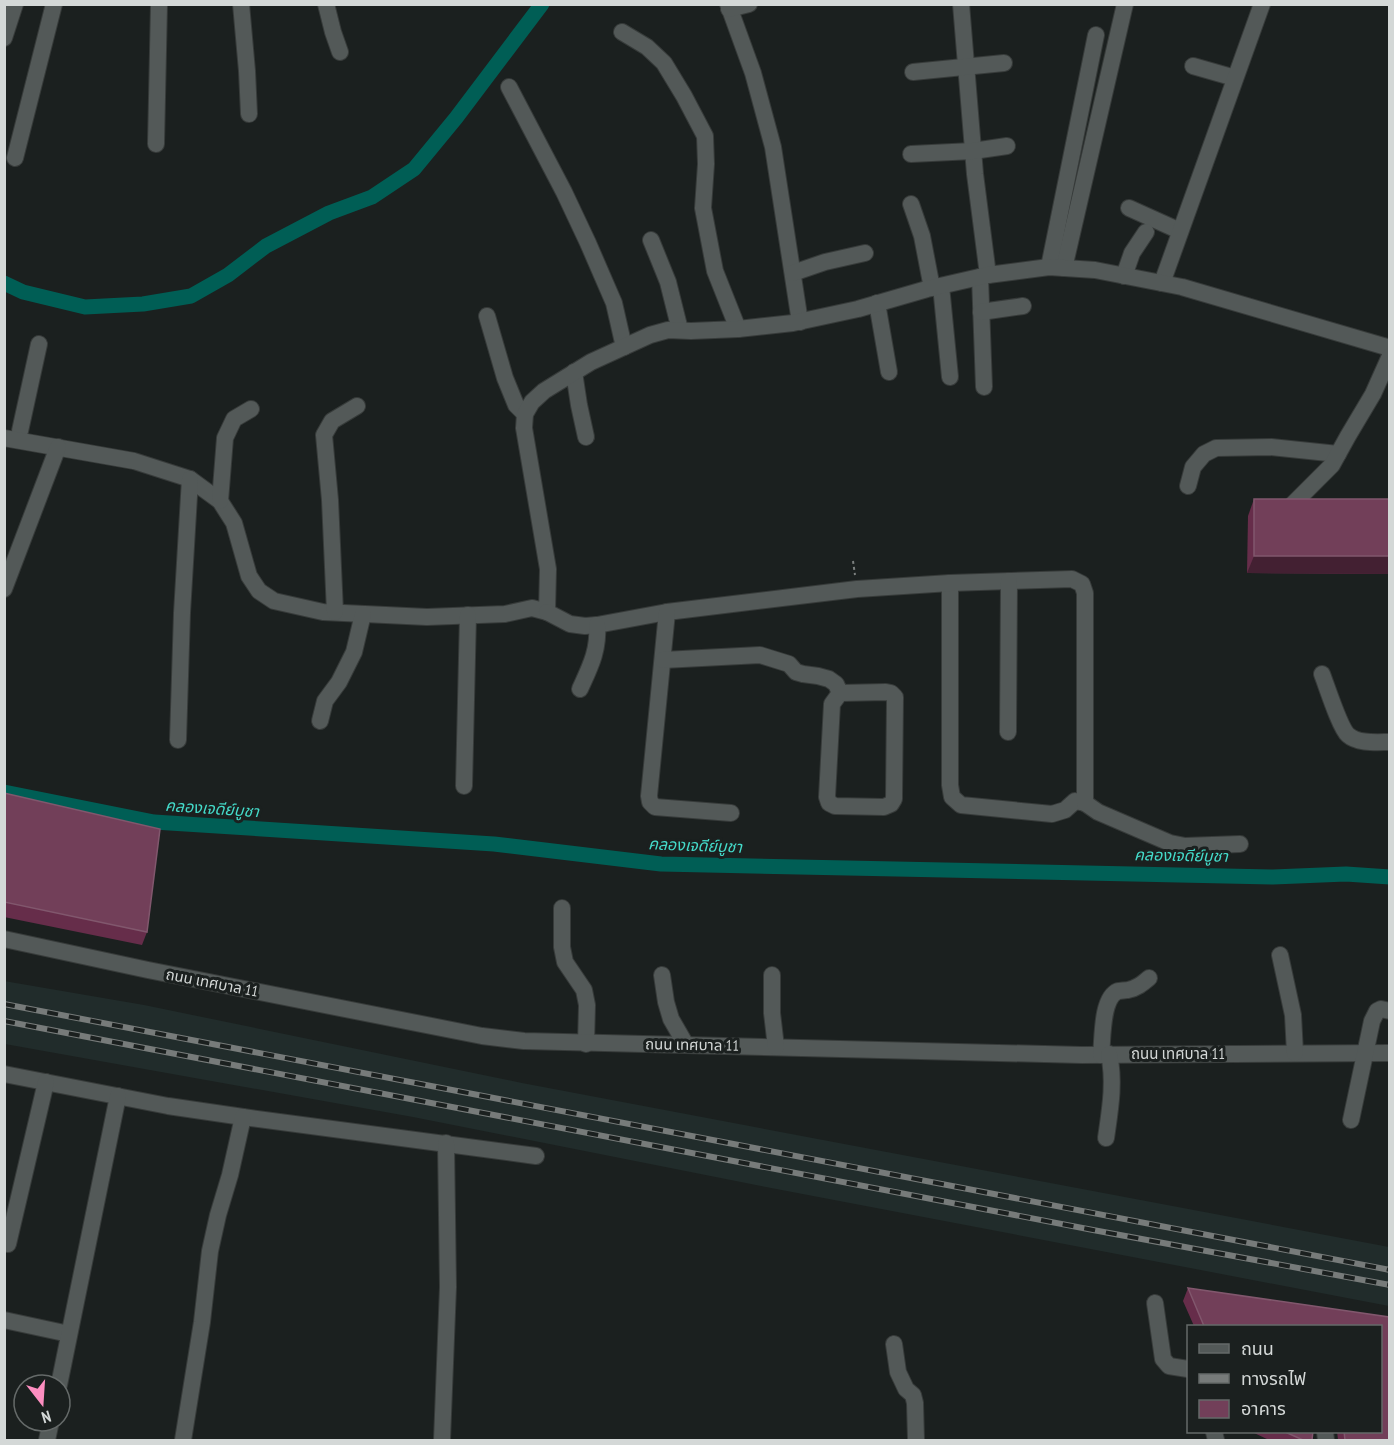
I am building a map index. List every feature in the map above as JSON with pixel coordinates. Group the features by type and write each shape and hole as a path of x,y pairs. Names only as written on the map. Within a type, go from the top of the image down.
{"street":[{"path":"4,38 15,4"},
{"path":"15,158 54,4"},
{"path":"156,144 159,4"},
{"path":"241,4 248,72 249,114"},
{"path":"326,4 340,52"},
{"path":"749,4 728,7 753,74 773,147 800,322"},
{"path":"961,4 984,276 981,312 984,387"},
{"path":"1057,268 1125,4"},
{"path":"1162,283 1262,4"},
{"path":"622,32 647,47 664,63 705,136 703,208 715,272 738,329"},
{"path":"1057,268 1096,35"},
{"path":"913,72 1004,63"},
{"path":"1193,66 1235,78"},
{"path":"509,87 588,243 614,303 624,347"},
{"path":"910,154 973,151 1007,146"},
{"path":"911,204 937,287 950,377"},
{"path":"1129,208 1180,231"},
{"path":"1124,276 1132,253 1146,232"},
{"path":"651,240 668,282 680,330"},
{"path":"793,273 825,262 865,253"},
{"path":"547,612 548,569 524,428 525,414 532,402 544,391 574,372 650,335 668,330 738,329 800,322 984,276 1057,268 1095,270 1182,287 1389,348"},
{"path":"877,303 889,372"},
{"path":"981,312 1023,306"},
{"path":"487,316 505,378 516,405 525,414"},
{"path":"39,344 13,434 58,447 134,461 190,479 220,501 234,523 249,576 259,591 274,601 323,612 427,617 506,614 532,608 547,612 570,624 597,625 667,612 857,589 1072,579 1082,584 1085,593 1085,803"},
{"path":"1290,507 1332,465 1373,394 1389,356"},
{"path":"574,372 586,437"},
{"path":"335,612 330,500 324,435 332,421 357,406"},
{"path":"220,501 225,438 234,419 251,409"},
{"path":"4,589 58,447"},
{"path":"1188,486 1193,467 1204,454 1216,448 1271,447 1338,454"},
{"path":"178,740 182,613 190,479"},
{"path":"1008,732 1009,581"},
{"path":"950,583 950,786 952,797 961,805 1052,814 1065,810 1075,801 1085,803 1098,812 1170,843 1185,846 1240,844"},
{"path":"667,612 650,802 655,807 731,813"},
{"path":"320,721 325,700 339,681 354,652 363,614"},
{"path":"464,786 468,615"},
{"path":"580,689 597,645 597,625"},
{"path":"663,660 759,655 789,664 796,672 803,675 829,679 836,684 840,693"},
{"path":"1322,674 1342,726 1349,736 1362,741 1389,742"},
{"path":"886,692 895,697 894,799 891,804 884,807 835,806 829,803 827,797 832,704 840,693 886,692"},
{"path":"562,908 562,947 565,962 584,990 587,1005 586,1044"},
{"name":"ถนน เทศบาล 11","path":"4,939 482,1036 524,1041 1105,1055 1389,1053"},
{"path":"1280,955 1293,1015 1295,1053"},
{"path":"662,975 671,1019 686,1045"},
{"path":"772,975 772,1013 776,1047"},
{"path":"1106,1138 1112,1098 1112,1070 1105,1055 1105,1007 1112,995 1118,991 1140,986 1149,978"},
{"path":"1351,1120 1372,1021 1377,1011 1381,1009 1389,1011"},
{"path":"4,1074 243,1118 536,1156"},
{"path":"8,1244 46,1082"},
{"path":"61,1373 118,1096"},
{"path":"183,1440 202,1322 210,1251 243,1118"},
{"path":"442,1440 448,1287 446,1143"},
{"path":"1155,1303 1163,1359 1169,1366 1187,1369"},
{"path":"4,1320 69,1334"},
{"path":"894,1344 898,1372 906,1389 913,1395 915,1403 916,1440"}],"shaded area":[{"path":"4,981 144,1005 522,1083 1389,1247 1389,1306 413,1117 5,1044"}],"building":[{"path":"1254,499 1389,499 1389,556 1254,556"},
{"path":"4,793 160,829 147,932 4,902"},
{"path":"1188,1288 1389,1317 1389,1440 1345,1440 1344,1433 1382,1433 1382,1325 1204,1325"},
{"path":"1287,1433 1313,1433 1312,1440 1303,1440"}],"waterway":[{"path":"4,283 23,292 85,307 143,304 191,296 228,275 266,246 329,213 372,197 414,169 456,118 542,4"},
{"name":"คลองเจดีย์บูชา","path":"4,792 154,822 494,844 661,864 1273,877 1346,874 1390,877"}],"railway":[{"path":"4,1004 1390,1270"},
{"path":"4,1021 1390,1285"}]}
